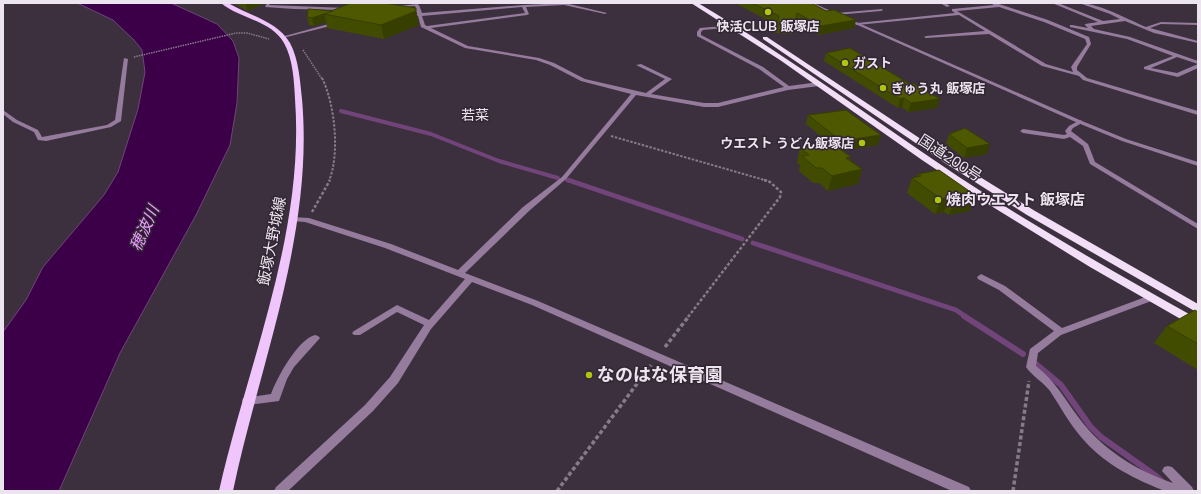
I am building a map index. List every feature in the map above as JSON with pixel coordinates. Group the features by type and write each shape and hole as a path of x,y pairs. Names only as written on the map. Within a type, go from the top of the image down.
{"highway":[{"name":"国道200号","path":"694,3 734,26 925,159 1018,218 1198,325"},
{"name":"国道200号","path":"706,3 737,20 804,62 887,122 1031,213 1198,309"}],"main road":[{"name":"飯塚大野城線","path":"224,3 269,27 283,37 293,57 299,101 301,143 295,219 280,286 248,401 226,491"}],"street":[{"path":"269,3 266,6 348,9"},
{"path":"810,3 1080,122 1124,140 1198,164"},
{"path":"942,3 948,6"},
{"path":"992,3 1079,33 1089,42 1083,55 1074,67 1079,75"},
{"path":"1054,3 1103,22"},
{"path":"1082,3 1111,13 1146,28 1198,42"},
{"path":"386,7 417,4 418,15 423,26 429,27 527,14 524,6"},
{"path":"418,15 564,4 605,13"},
{"path":"1000,6 953,10 1044,64 1116,89 1198,112"},
{"path":"836,14 881,10"},
{"path":"857,24 961,14"},
{"path":"1097,32 1087,25 1125,20"},
{"path":"283,37 339,21"},
{"path":"1046,21 1128,38 1198,63"},
{"path":"1146,28 1161,23 1198,24"},
{"path":"734,26 702,29 698,32 699,36 762,68 788,88"},
{"path":"429,27 467,48 537,59 552,64 583,80 635,93 648,94 711,106 788,88 819,84"},
{"path":"926,37 991,32"},
{"path":"1176,56 1146,68 1178,75 1198,66"},
{"path":"639,65 669,79 648,94"},
{"path":"458,274 526,209 564,178 635,93"},
{"path":"1080,122 1071,127 1068,131 1071,136 1086,145 1092,163 1097,168 1198,227"},
{"path":"1023,131 1064,137 1071,136"},
{"path":"295,219 306,220 388,246 458,274 535,302 965,491"},
{"path":"981,277 1002,288 1061,332"},
{"path":"280,491 369,408 394,380 430,324 470,278"},
{"path":"1151,298 1061,332 1033,351 1031,367 1048,382 1075,422 1096,445 1128,470 1157,484 1179,491"},
{"path":"357,333 397,308 430,324"},
{"path":"248,401 275,398 286,370 296,356 315,338"},
{"path":"1168,471 1188,491"}],"lane":[{"path":"3,112 16,121 36,131 40,139 109,126 118,121 126,59"}],"path":[{"path":"139,56 236,33 247,33 270,39"},
{"path":"299,45 322,79 330,106 333,123 333,170 317,205 306,220"},
{"path":"557,491 780,197 781,192 770,182 603,133"},
{"path":"1013,491 1031,367"}],"water":[{"name":"穂波川","path":"77,3 171,3 217,24 233,41 239,58 237,103 230,145 196,215 120,353 59,491 3,491 3,332 26,300 43,267 104,195 118,172 138,109 145,72 142,50 134,40 113,20"}],"building":[{"path":"351,3 384,3 416,8 416,11 381,25 324,14"},
{"path":"752,3 811,3 826,11 834,10 856,20 821,26 797,13 794,25 777,24 779,16"},
{"path":"308,9 333,11 312,18 307,17"},
{"path":"850,48 910,84 913,83 940,99 911,103 904,98 900,99 826,53"},
{"path":"846,110 881,135 841,141 808,115"},
{"path":"965,128 990,144 967,148 949,134"},
{"path":"830,142 851,157 846,158 862,169 832,176 822,168 816,168 802,156 809,155 800,148"},
{"path":"939,170 975,195 955,200 950,197 941,199 912,178 921,176 918,174"},
{"path":"1195,310 1198,312 1198,344 1167,326"}],"waterway":[{"path":"341,111 431,134 499,161 558,178"},
{"path":"571,181 742,239"},
{"path":"753,243 956,310 966,317"},
{"path":"964,316 1023,354"},
{"path":"1036,364 1061,385 1090,426 1101,437 1156,476 1172,491"}],"place":[{"name":"快活CLUB 飯塚店","path":"768,12"},
{"name":"ガスト","path":"845,63"},
{"name":"ぎゅう丸 飯塚店","path":"883,88"},
{"name":"ウエスト うどん飯塚店","path":"862,143"},
{"name":"焼肉ウエスト 飯塚店","path":"938,200"},
{"name":"なのはな保育園","path":"589,375"}],"district":[{"name":"若菜","path":"475,115"}]}
